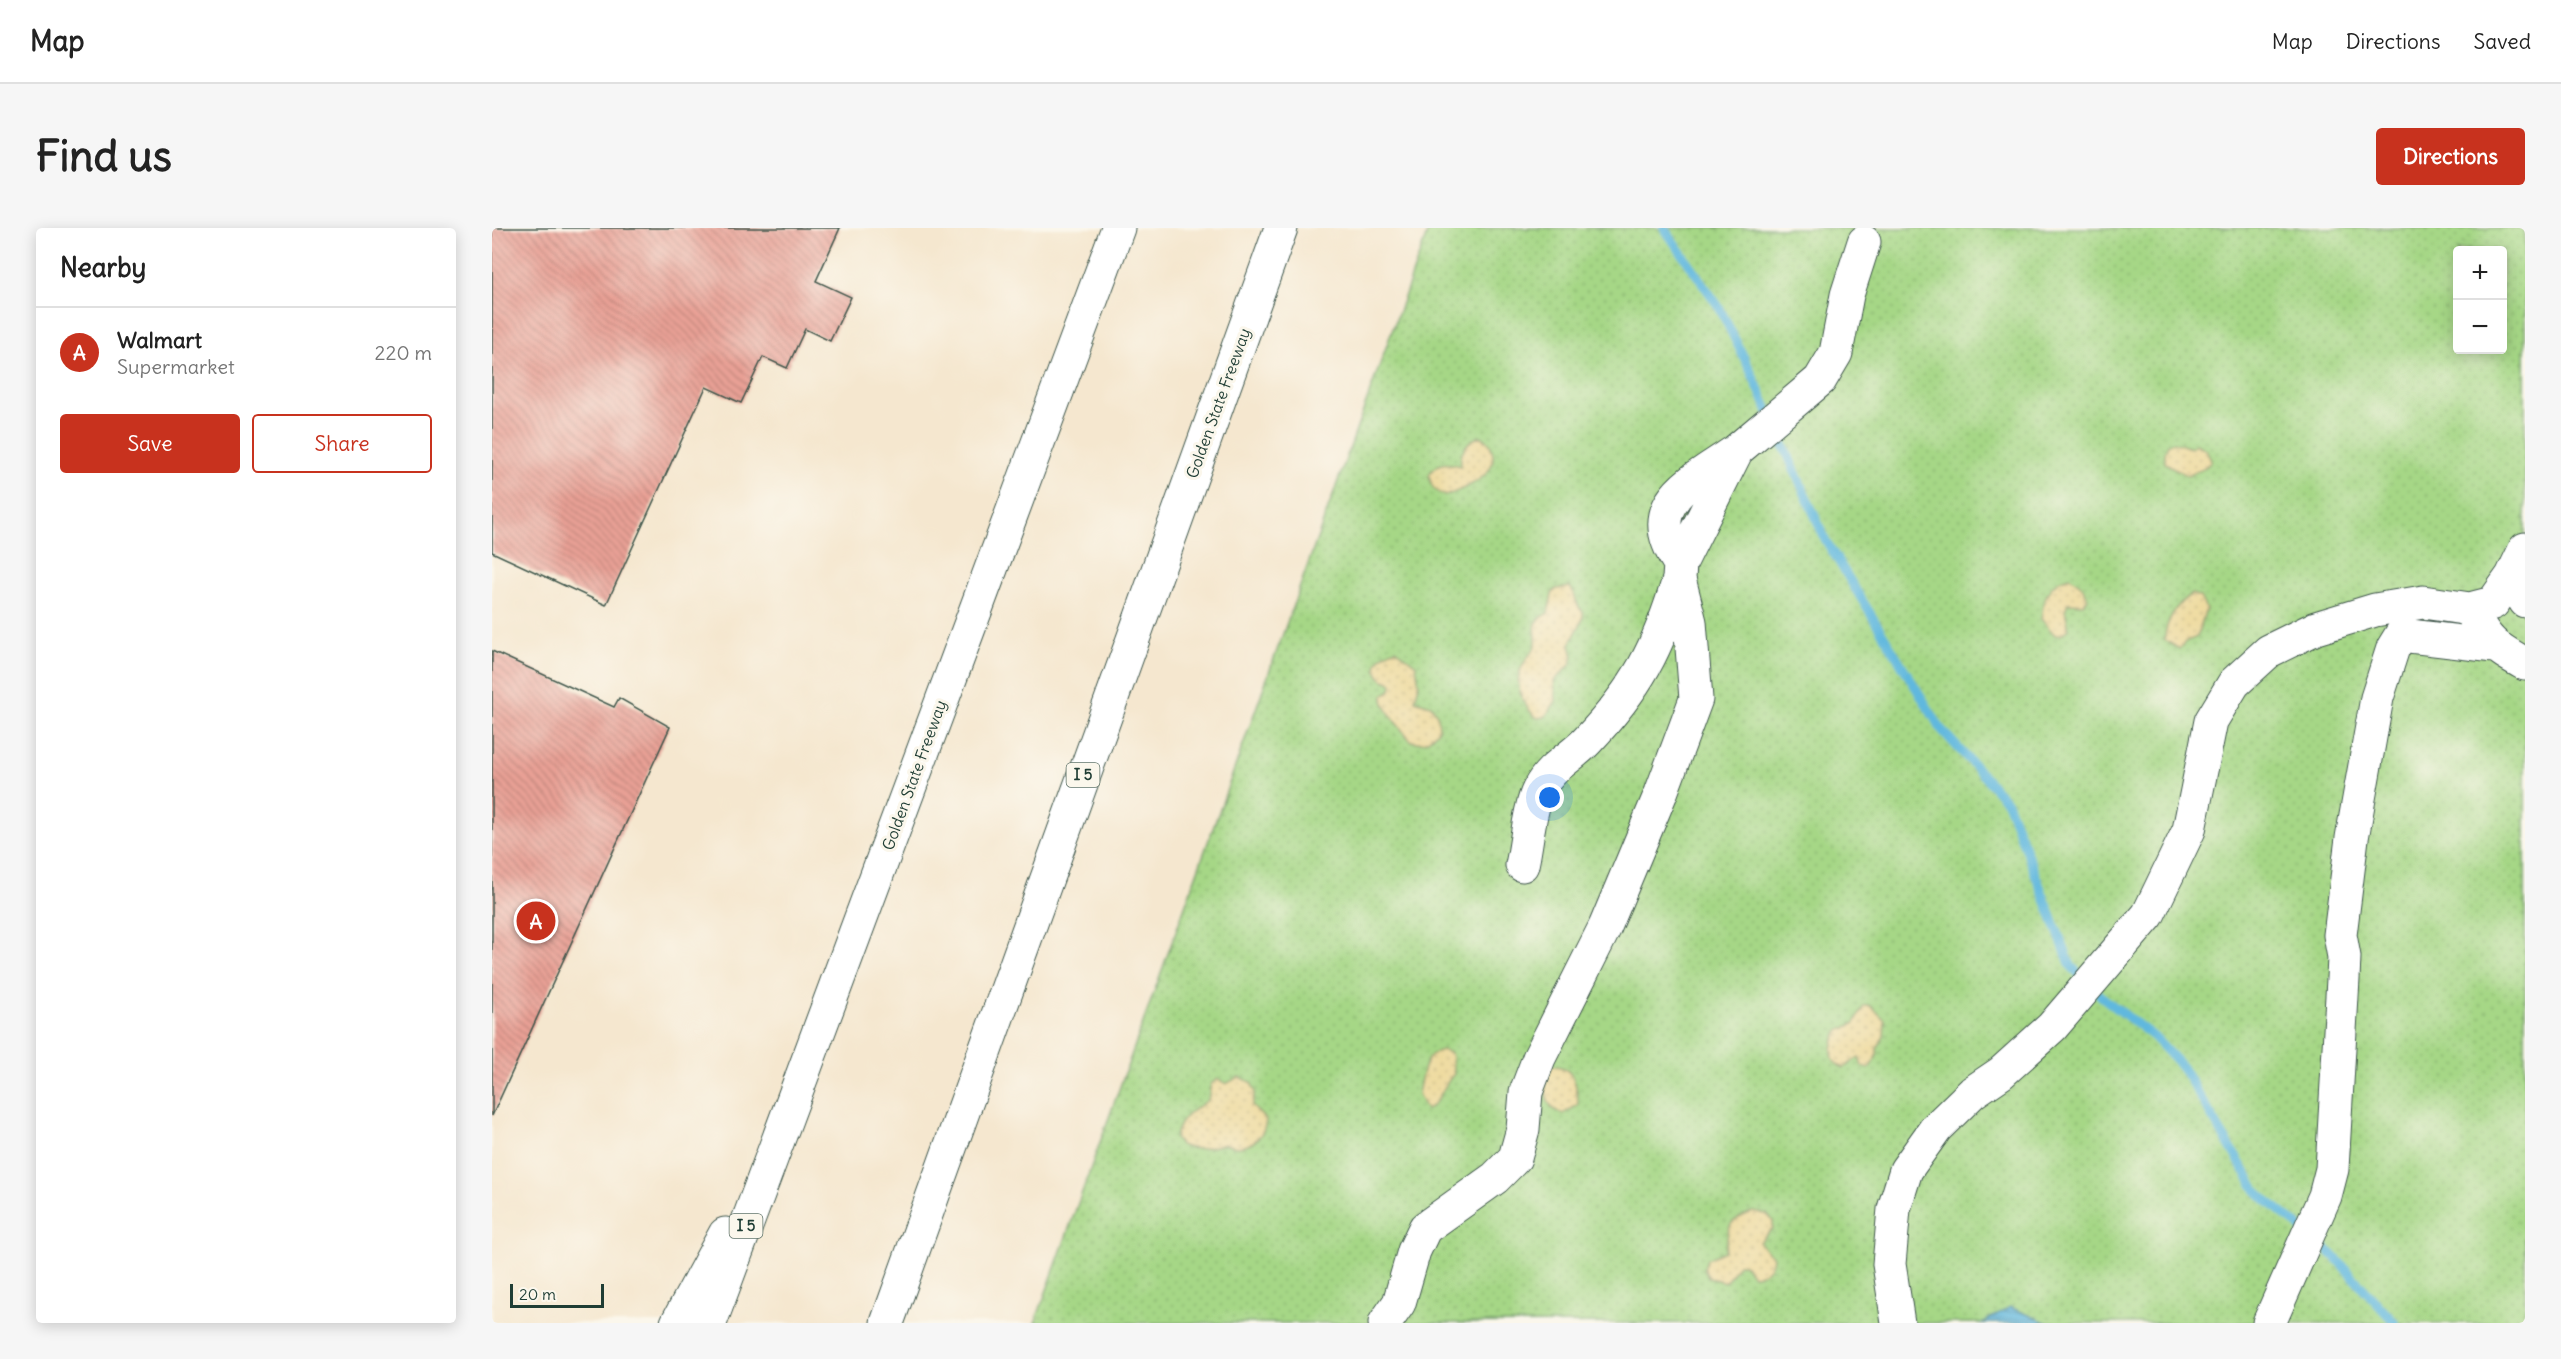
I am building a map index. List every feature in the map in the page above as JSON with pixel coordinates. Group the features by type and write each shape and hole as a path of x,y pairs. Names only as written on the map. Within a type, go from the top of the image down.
{"main road":[{"name":"Golden State Freeway","path":"710,1323 1118,228"},
{"name":"Golden State Freeway","path":"887,1323 1281,228"},
{"path":"1522,865 1537,791 1548,773 1585,744 1640,677 1656,648 1680,571 1737,450 1820,380 1836,353 1847,295 1865,232"},
{"path":"1385,1323 1399,1303 1414,1251 1425,1228 1495,1178 1515,1158 1523,1129 1526,1092 1539,1058 1601,936 1636,855 1696,699 1690,622 1680,571"},
{"path":"2269,1323 2325,1196 2332,1169 2344,957 2340,935 2352,838 2377,698 2393,648 2398,621 2422,602 2470,609 2493,603 2521,575"},
{"path":"2470,609 2483,633 2494,646"},
{"path":"1893,1317 1889,1264 1894,1209 1906,1170 1936,1128 1973,1092 2001,1073 2052,1027 2092,984 2148,915 2189,830 2211,721 2234,683 2269,651 2316,628 2398,621 2494,646 2525,664"},
{"path":"677,1323 782,1130"}],"green space":[{"path":"1429,228 2525,228 2525,1323 1035,1323"}],"sand":[{"path":"1481,436 1490,444 1493,452 1492,464 1488,471 1476,482 1445,496 1436,490 1432,486 1429,475 1432,470 1442,464 1461,466 1461,456 1465,447 1472,440"},
{"path":"2173,442 2191,448 2195,444 2198,445 2209,454 2211,460 2207,466 2188,476 2165,463 2168,444"},
{"path":"2070,577 2081,585 2088,598 2083,604 2068,603 2065,610 2069,629 2061,635 2055,635 2041,619 2044,604 2052,587 2062,579"},
{"path":"1570,587 1583,612 1583,619 1570,644 1573,657 1570,665 1554,681 1556,701 1545,717 1537,718 1522,699 1518,684 1521,668 1536,645 1536,623 1548,613 1552,594 1556,589"},
{"path":"2192,594 2200,597 2206,609 2197,637 2185,642 2179,649 2165,640 2165,634 2169,621 2181,602"},
{"path":"1396,649 1416,665 1419,685 1415,700 1431,705 1438,716 1439,729 1424,742 1411,741 1393,718 1383,700 1383,695 1391,690 1392,684 1380,677 1377,672 1377,663 1387,653"},
{"path":"1864,1006 1871,1006 1885,1020 1884,1036 1877,1049 1878,1055 1869,1069 1862,1067 1859,1057 1844,1068 1833,1058 1832,1048 1835,1037 1837,1032 1855,1023"},
{"path":"1442,1050 1451,1053 1454,1074 1435,1103 1426,1110 1418,1094 1422,1074 1430,1056"},
{"path":"1551,1066 1565,1069 1570,1073 1576,1085 1578,1105 1563,1114 1551,1106 1546,1094 1546,1079"},
{"path":"1239,1077 1251,1082 1255,1092 1252,1106 1266,1120 1258,1138 1254,1142 1239,1147 1223,1145 1195,1149 1180,1145 1175,1139 1179,1126 1187,1116 1208,1100 1211,1084 1218,1079 1226,1084"},
{"path":"1752,1212 1767,1214 1773,1221 1773,1228 1759,1242 1773,1257 1769,1268 1761,1274 1753,1275 1743,1264 1738,1264 1726,1282 1709,1278 1704,1268 1707,1259 1725,1251 1728,1231 1732,1223"}],"water":[{"path":"2010,1307 2048,1323 1982,1323"}],"building":[{"path":"492,228 840,228 816,281 851,297 830,341 805,329 787,368 763,357 741,403 706,387 606,605 492,552"},
{"path":"492,651 614,707 619,698 670,727 492,1116"}],"waterway":[{"path":"1664,228 1719,307 1752,374 1826,541 1941,729 2007,802 2071,966 2102,997 2154,1037 2182,1067 2258,1193 2302,1229"},
{"path":"2313,1238 2333,1255 2395,1323"}],"place":[{"name":"Walmart","path":"536,921"}]}
